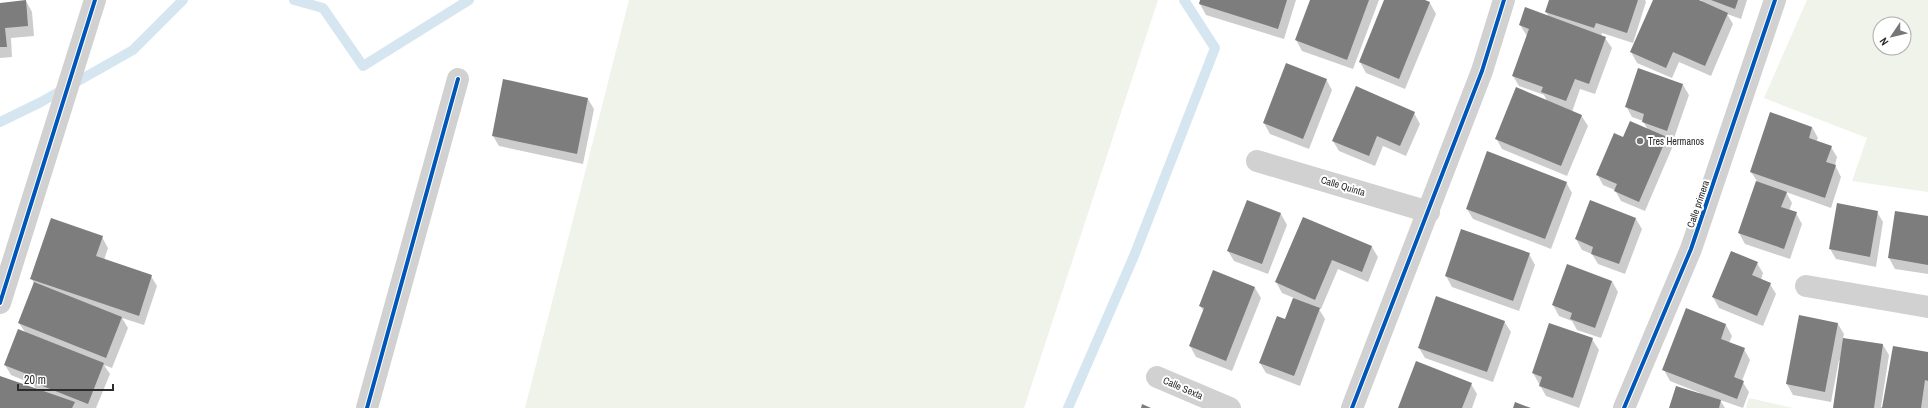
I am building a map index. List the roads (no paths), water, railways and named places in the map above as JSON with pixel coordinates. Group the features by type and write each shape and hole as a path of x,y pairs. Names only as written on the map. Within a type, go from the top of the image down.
{"street":[{"path":"0,303 95,0"},
{"path":"1352,408 1429,212 1482,71 1504,0"},
{"name":"Calle primera","path":"1624,408 1691,249 1775,0"},
{"path":"367,408 458,79"},
{"name":"Calle Quinta","path":"1257,161 1429,212"},
{"path":"1806,286 1928,307"},
{"name":"Calle Sexta","path":"1157,377 1230,408"}],"waterway":[{"path":"0,122 41,102 133,50 183,0"},
{"path":"294,0 323,8 363,66 469,0"},
{"path":"1068,408 1134,256 1215,48 1184,0"}],"place":[{"name":"Tres Hermanos","path":"1640,141"}]}
